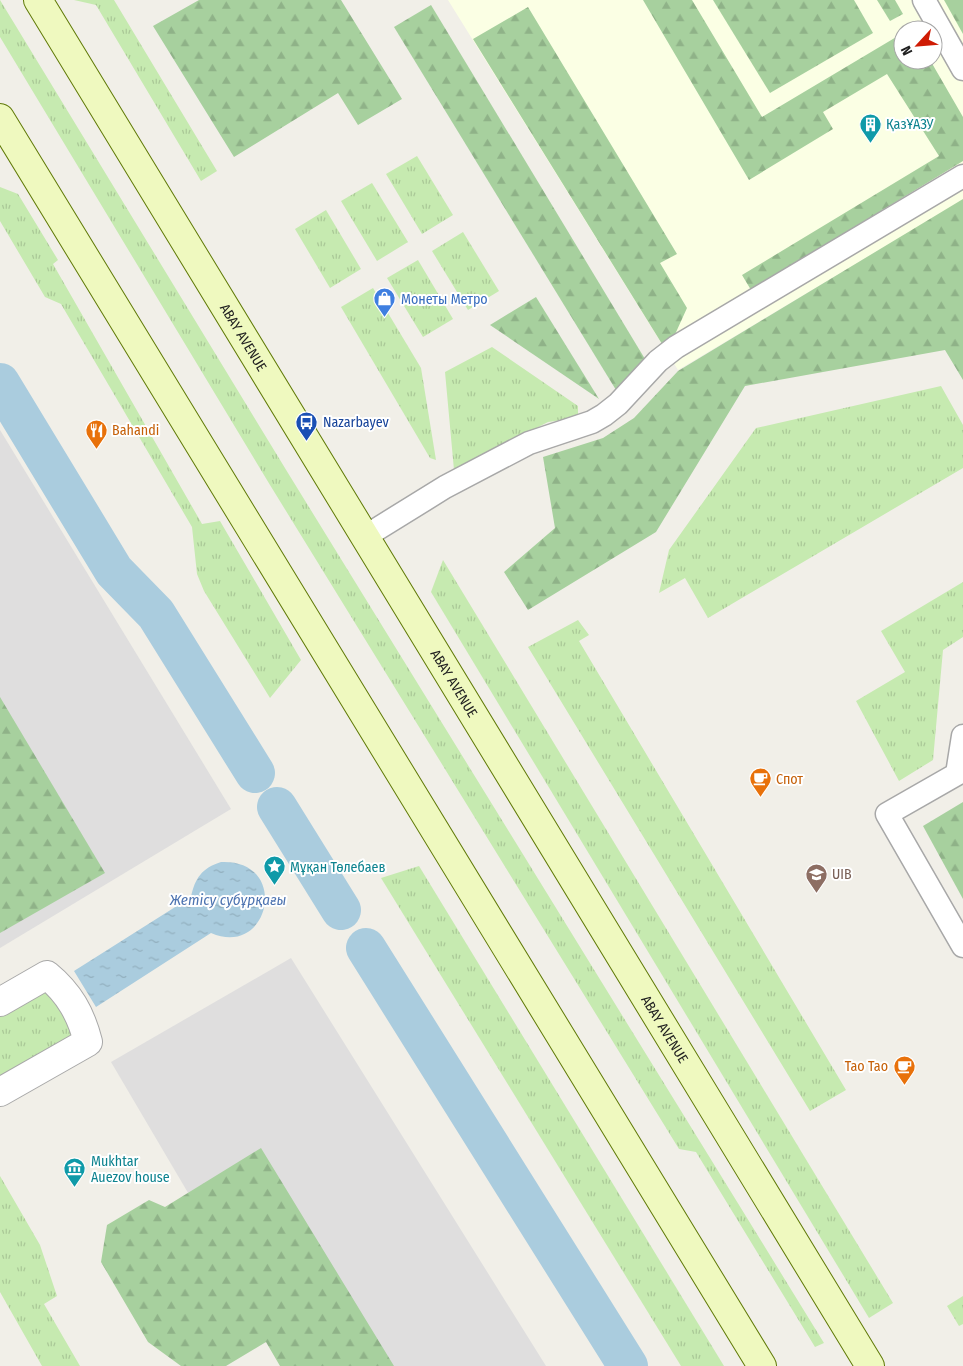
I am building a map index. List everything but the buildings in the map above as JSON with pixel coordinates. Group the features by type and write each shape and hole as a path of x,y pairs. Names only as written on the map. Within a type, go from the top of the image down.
{"main road":[{"name":"ABAY AVENUE","path":"38,0 870,1366"},
{"path":"0,118 762,1366"}],"street":[{"path":"0,1002 47,975 64,988 83,1024 88,1042 0,1092"}],"lane":[{"path":"924,0 963,69"},
{"path":"366,536 445,487 529,443 584,425 604,415 618,404 658,361 676,347 963,176"},
{"path":"963,736 957,774 887,814 963,946"}],"shaded area":[{"path":"448,0 963,0 963,282 926,222 678,370"},
{"path":"0,430 231,809 0,948"},
{"path":"291,958 546,1366 290,1366 111,1062"}],"green space":[{"path":"0,0 288,473 824,1343 815,1347 696,1152 679,1149 270,485 0,37"},
{"path":"74,0 114,0 217,171 201,181 96,5"},
{"path":"199,0 341,0 402,99 358,125 338,93 234,157 153,26"},
{"path":"643,0 692,0 762,117 893,39 893,70 936,70 963,117 963,161 751,290 742,275 939,156 887,74 823,112 833,129 749,180"},
{"path":"713,0 854,0 873,33 770,93"},
{"path":"877,0 895,0 903,14 890,21"},
{"path":"944,0 963,0 963,34"},
{"path":"431,5 645,359 616,390 394,27"},
{"path":"528,7 677,254 660,263 687,308 667,352 473,39"},
{"path":"417,156 453,215 422,234 386,174"},
{"path":"372,183 408,242 377,261 341,201"},
{"path":"0,187 18,194 58,260 53,264 202,524 220,521 301,660 270,698 204,591 197,574 192,527 61,304 45,297 0,221"},
{"path":"963,199 963,380 945,350 745,386 656,532 528,610 504,572 555,528 543,457 603,438 634,418 678,371"},
{"path":"326,210 361,269 330,288 295,229"},
{"path":"463,232 499,291 468,310 432,251"},
{"path":"418,260 453,319 423,337 387,278"},
{"path":"373,288 421,368 436,460 430,458 341,307"},
{"path":"536,297 599,399 490,325"},
{"path":"492,347 578,406 578,418 548,422 454,470 445,372"},
{"path":"941,386 963,425 963,468 708,618 685,578 659,593 669,550 756,428"},
{"path":"443,560 893,1303 869,1318 431,592"},
{"path":"963,582 963,637 943,650 933,760 899,781 856,701 905,672 881,631"},
{"path":"578,620 589,635 579,641 846,1090 810,1111 528,647"},
{"path":"0,697 105,873 0,933"},
{"path":"963,802 963,899 923,826"},
{"path":"419,866 724,1366 681,1366 381,878"},
{"path":"47,975 88,1042 0,1092 0,1002"},
{"path":"261,1148 394,1366 280,1366 266,1342 226,1366 181,1366 148,1342 101,1262 107,1225 149,1200 165,1207"},
{"path":"0,1176 40,1245 57,1296 44,1304 80,1366 42,1366 0,1292"},
{"path":"963,1296 963,1324 959,1326 947,1306"}],"water":[{"name":"Жетісу субұрқағы","path":"221,862 243,865 257,875 264,890 264,906 259,921 247,932 231,937 211,933 96,1007 74,971 191,897 200,875 209,867"}],"waterway":[{"path":"0,383 114,571 156,614 255,773"},
{"path":"277,807 341,910"},
{"path":"366,948 628,1366"}],"place":[{"name":"ҚазҰАЗУ","path":"870,143"},
{"name":"Монеты Метро","path":"385,318"},
{"name":"Nazarbayev","path":"307,441"},
{"name":"Bahandi","path":"96,449"},
{"name":"Спот","path":"760,798"},
{"name":"Мұқан Төлебаев","path":"274,886"},
{"name":"UIB","path":"816,893"},
{"name":"Tao Tao","path":"904,1085"},
{"name":"Mukhtar Auezov house","path":"75,1188"}]}
